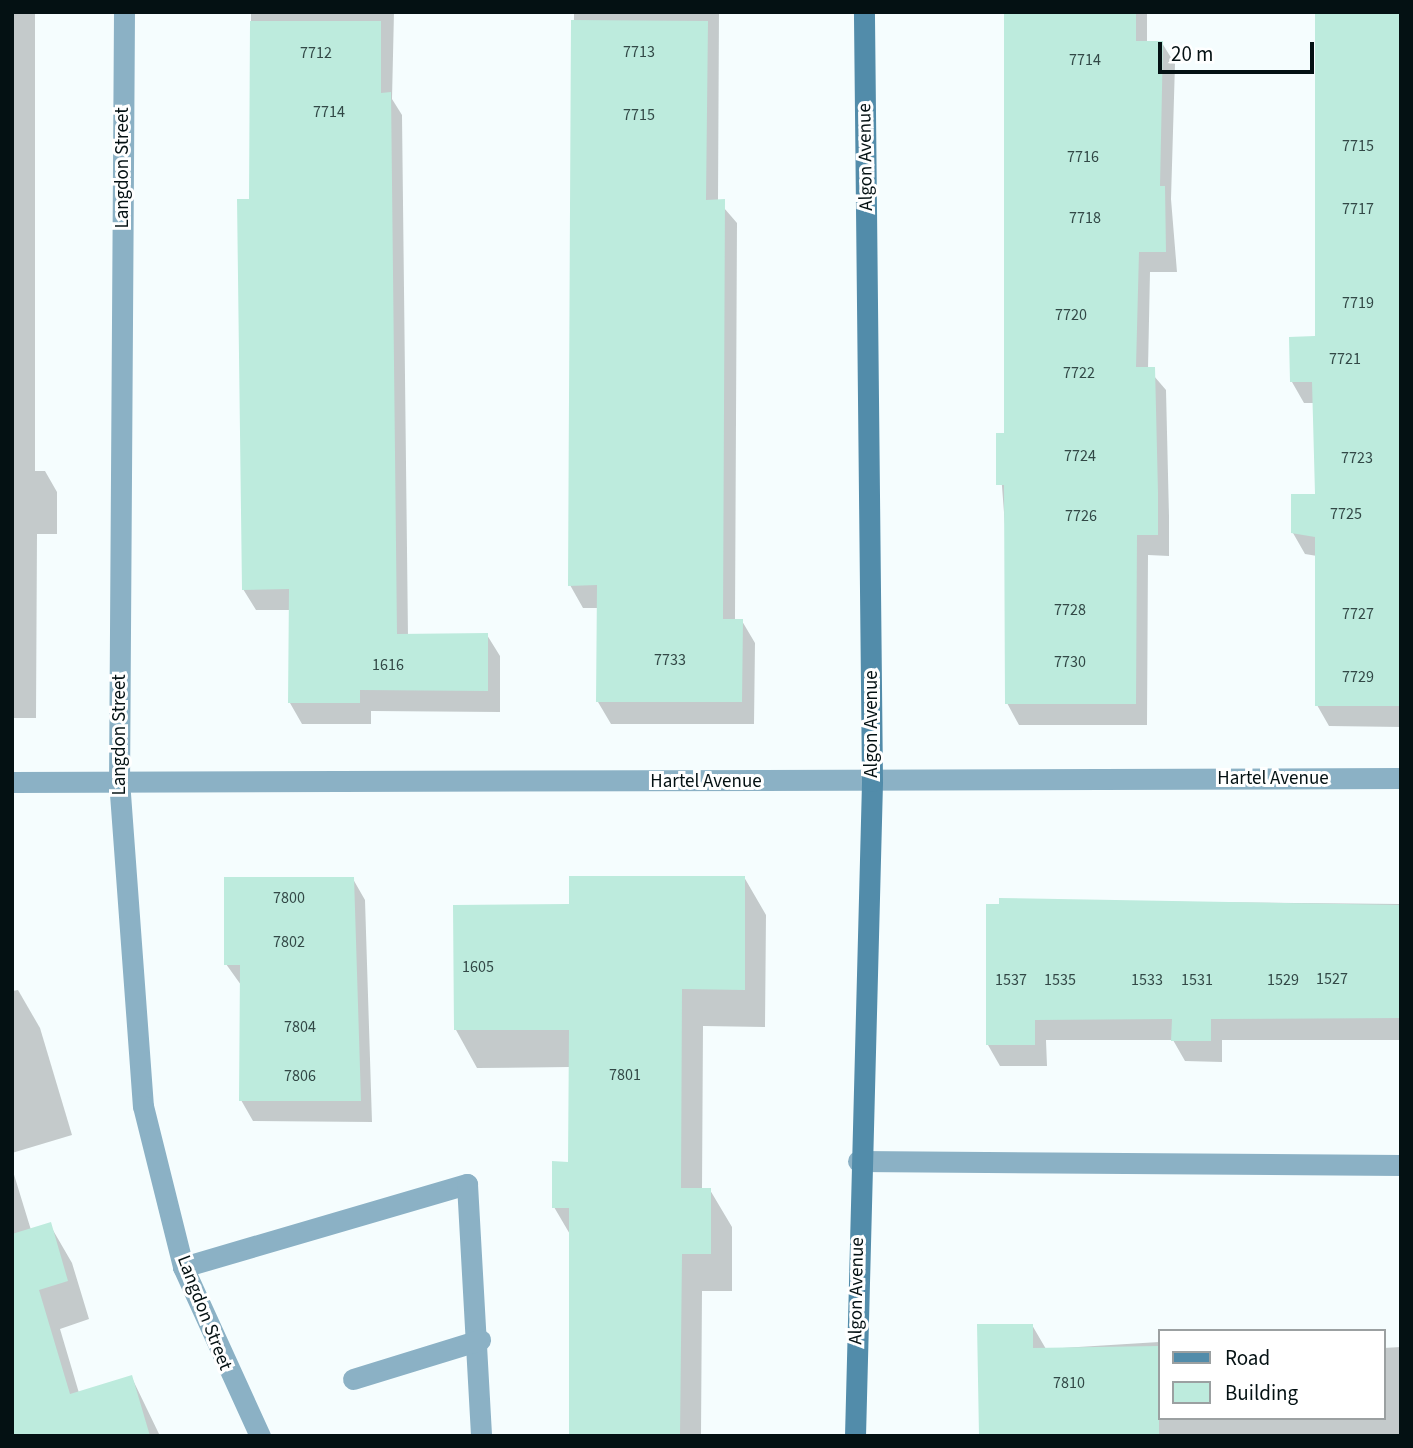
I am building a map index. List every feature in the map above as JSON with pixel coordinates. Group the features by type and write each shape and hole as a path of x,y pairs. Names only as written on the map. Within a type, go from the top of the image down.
{"street":[{"name":"Langdon Street","path":"124,12 119,780 143,1106 183,1267 260,1436"},
{"name":"Algon Avenue","path":"855,1436 858,1161 872,781 864,12"},
{"name":"Hartel Avenue","path":"12,782 1401,778"},
{"path":"858,1161 1401,1165"},
{"path":"183,1267 467,1184 480,1340 481,1436"},
{"path":"353,1379 480,1340"}],"building":[{"path":"1004,12 1136,12 1136,41 1163,41 1160,186 1165,186 1166,252 1139,252 1136,367 1155,367 1158,535 1137,535 1136,704 1005,704 1004,485 996,485 996,433 1004,433"},
{"path":"1315,12 1401,12 1401,706 1315,706 1315,537 1291,533 1291,494 1315,494 1312,382 1290,382 1289,337 1315,336"},
{"path":"571,20 708,21 706,200 725,199 723,619 743,619 742,702 596,702 597,585 568,586"},
{"path":"250,21 381,21 381,93 391,92 397,634 488,633 488,691 360,690 360,703 288,703 289,589 242,590 237,199 249,199"},
{"path":"569,876 745,876 745,990 682,989 681,1188 711,1188 711,1254 682,1254 680,1436 569,1436 569,1208 552,1208 552,1161 568,1162 569,1030 454,1030 453,905 569,904"},
{"path":"224,877 354,877 361,1101 239,1101 240,965 224,965"},
{"path":"999,898 1401,905 1401,1018 1211,1019 1211,1041 1171,1041 1172,1019 1035,1020 1035,1045 986,1045 986,904 999,904"},
{"path":"51,1222 68,1281 39,1290 70,1394 132,1375 150,1436 12,1436 12,1234"},
{"path":"977,1324 1033,1324 1033,1348 1158,1346 1159,1436 979,1436"}]}
